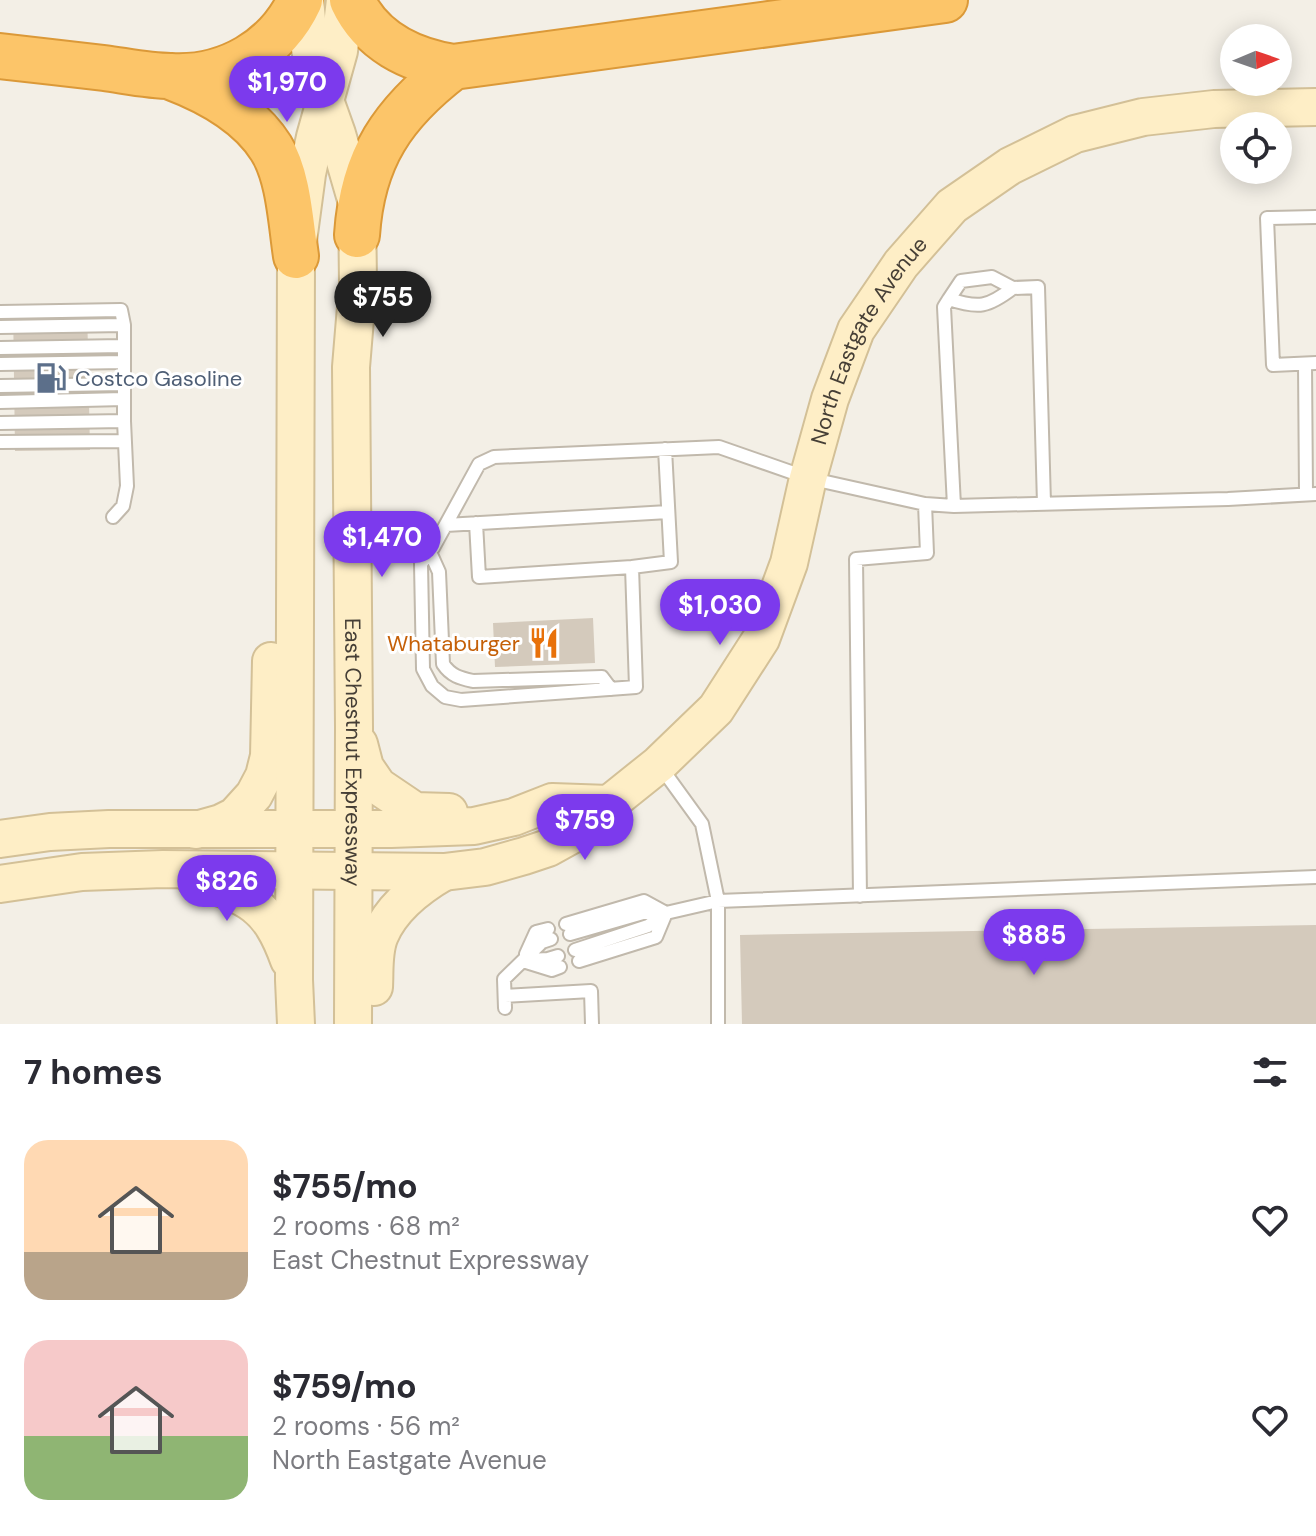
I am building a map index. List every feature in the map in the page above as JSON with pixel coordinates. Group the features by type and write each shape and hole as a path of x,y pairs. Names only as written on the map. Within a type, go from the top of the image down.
{"highway":[{"path":"0,56 171,77 208,73 243,61 259,51 284,28 302,0"},
{"path":"352,0 362,17 385,41 416,58 453,67 945,0"},
{"path":"357,235 362,193 377,153 401,115 416,98 453,67"},
{"path":"171,77 192,85 231,108 272,149 286,191 296,256"}],"street":[{"name":"East Chestnut Expressway","path":"302,0 310,49 357,203 358,283 351,367 353,1024"},
{"name":"East Chestnut Expressway","path":"296,1024 296,256 307,174 339,51 345,0"},
{"name":"North Eastgate Avenue","path":"0,884 82,872 163,869 444,872 485,867 548,848 577,832 659,764 716,709 761,639 789,563 830,399 856,330 901,264 952,206 1010,166 1075,134 1143,117 1214,109 1316,107"},
{"path":"196,830 235,816 258,787 269,756 277,292 296,256"},
{"path":"354,727 365,767 378,786 415,811 461,813 511,804 552,802 609,804"},
{"path":"0,839 50,832 109,829 474,826 514,817 552,802"},
{"path":"163,869 217,886 255,904 270,918 282,939 294,980"},
{"path":"370,1024 380,934 409,896 444,872"}],"lane":[{"path":"632,567 636,687 461,700 445,697 432,686 423,669 421,564 479,464 494,457 719,447 808,478 925,504 954,506 1311,494 1310,364 1273,365 1267,218 1316,217"},
{"path":"954,506 943,313 961,281 992,277 1013,288 1038,287 1044,504"},
{"path":"949,299 968,305 994,303 1013,288"},
{"path":"0,312 121,310 124,325 127,486 123,506 113,517"},
{"path":"0,327 124,325"},
{"path":"0,348 123,346"},
{"path":"0,364 124,362"},
{"path":"0,386 124,384"},
{"path":"0,402 124,399"},
{"path":"0,423 124,421"},
{"path":"0,442 125,441"},
{"path":"476,523 479,577 671,562 665,449"},
{"path":"860,896 856,559 927,553 925,504"},
{"path":"446,525 668,512"},
{"path":"430,552 439,572 443,664 448,671 456,677 473,681 602,677 611,689"},
{"path":"659,764 702,824 718,901 718,1024"},
{"path":"568,929 644,901 666,913 718,901 1316,877"},
{"path":"577,956 656,937 666,913"},
{"path":"550,934 504,979 505,1002 591,991 592,1024"},
{"path":"523,961 548,959 559,962"}],"building":[{"name":"Costco Gasoline","path":"87,304 90,450 15,451 13,305"},
{"name":"Whataburger","path":"593,618 595,663 495,667 493,623"},
{"path":"1316,925 1316,1024 742,1024 740,935"}],"place":[{"name":"Costco Gasoline","path":"51,378"},
{"name":"Whataburger","path":"544,643"}]}
